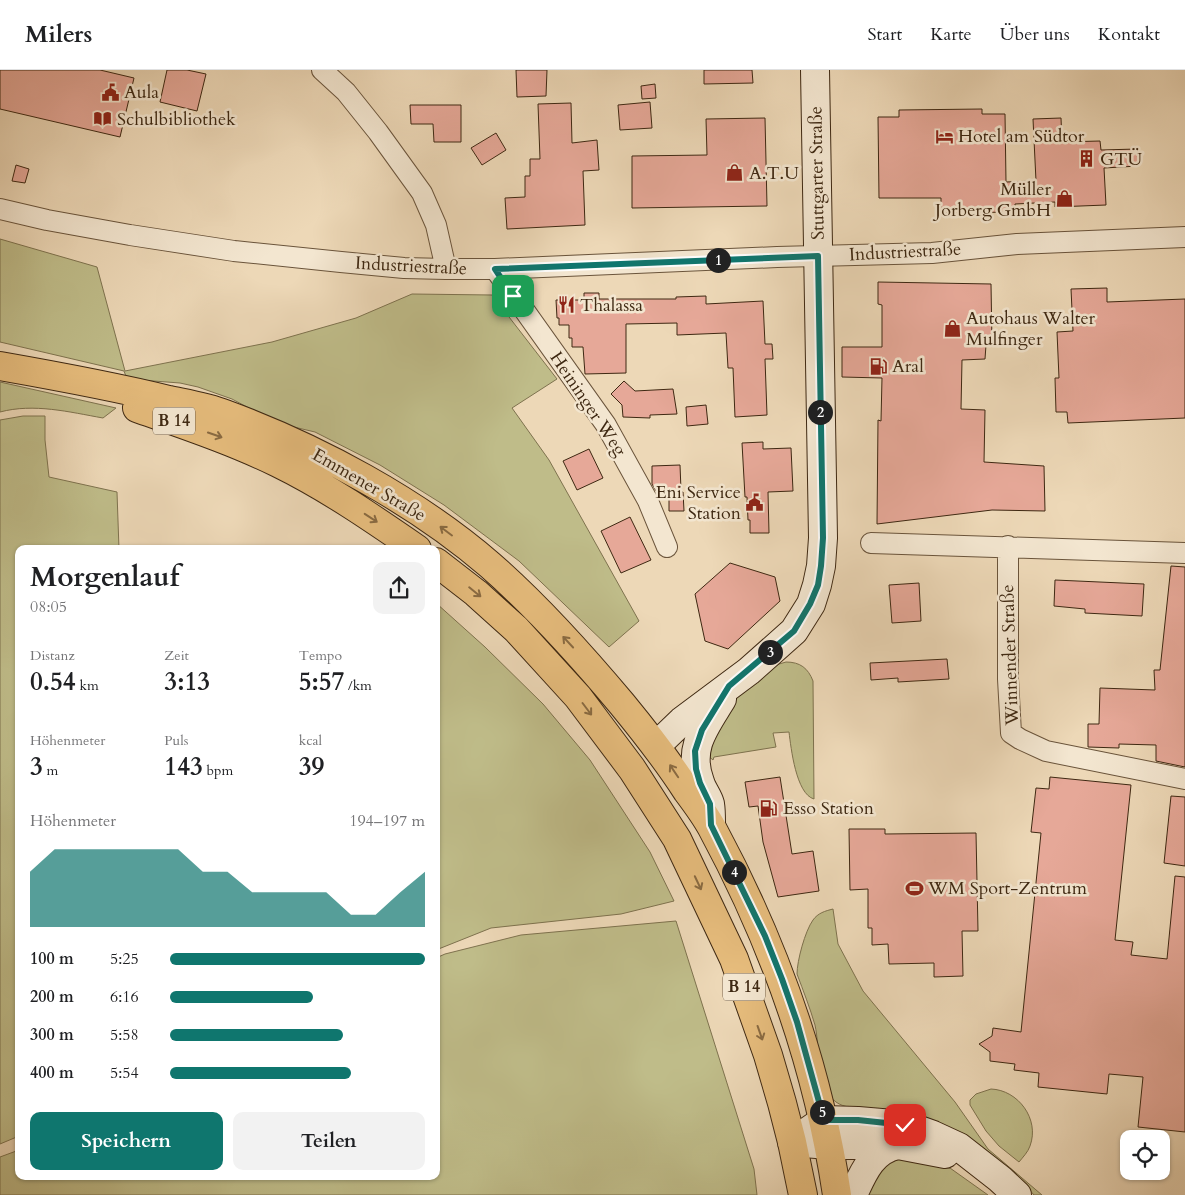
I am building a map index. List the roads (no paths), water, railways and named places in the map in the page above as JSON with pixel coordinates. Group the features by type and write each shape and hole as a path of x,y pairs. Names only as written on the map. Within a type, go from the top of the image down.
{"main road":[{"name":"Emmener Straße","path":"0,366 109,385 222,413 303,446 368,480 440,526 487,563 523,596 592,668 656,746"},
{"name":"Emmener Straße","path":"0,373 129,405 226,439 279,464 338,496 411,545"},
{"name":"B 14","path":"440,565 476,593 516,629 578,697 632,768 677,839 734,959 768,1055 792,1142 803,1195"},
{"path":"632,768 656,746"},
{"name":"B 14","path":"656,746 711,825 765,936 797,1022 826,1133 837,1195"}],"street":[{"path":"322,70 346,92 378,132 422,193 436,225 446,269"},
{"name":"Stuttgarter Straße","path":"656,746 682,721 729,686 794,631 810,604 818,585 823,538 815,70"},
{"name":"Industriestraße","path":"0,209 47,220 130,235 234,251 404,268 446,269 495,269 932,253 1018,244 1185,237"},
{"name":"Heininger Weg","path":"495,269 606,424 648,502 667,547"},
{"path":"871,543 1185,553"},
{"name":"Winnender Straße","path":"1008,546 1008,679 1012,733 1020,740 1046,751 1185,779"},
{"path":"711,825 710,804 696,769 695,751 702,730 729,686"},
{"path":"656,746 685,742 702,730"},
{"path":"792,1142 826,1133 858,1120 905,1125 933,1134 959,1147 1017,1195"},
{"path":"826,1133 928,1149 955,1156 986,1168"},
{"path":"853,1195 874,1156 883,1149 898,1145"}],"place":[{"name":"Aula","path":"110,92"},
{"name":"Schulbibliothek","path":"103,119"},
{"name":"Hotel am Südtor","path":"944,136"},
{"name":"GTÜ","path":"1086,159"},
{"name":"A.T.U","path":"735,173"},
{"name":"Müller Jorberg GmbH","path":"1065,199"},
{"name":"Thalassa","path":"566,305"},
{"name":"Autohaus Walter Mulfinger","path":"952,328"},
{"name":"Aral","path":"878,366"},
{"name":"Eni Service Station","path":"755,502"},
{"name":"Esso Station","path":"769,808"},
{"name":"WM Sport-Zentrum","path":"914,888"}]}
